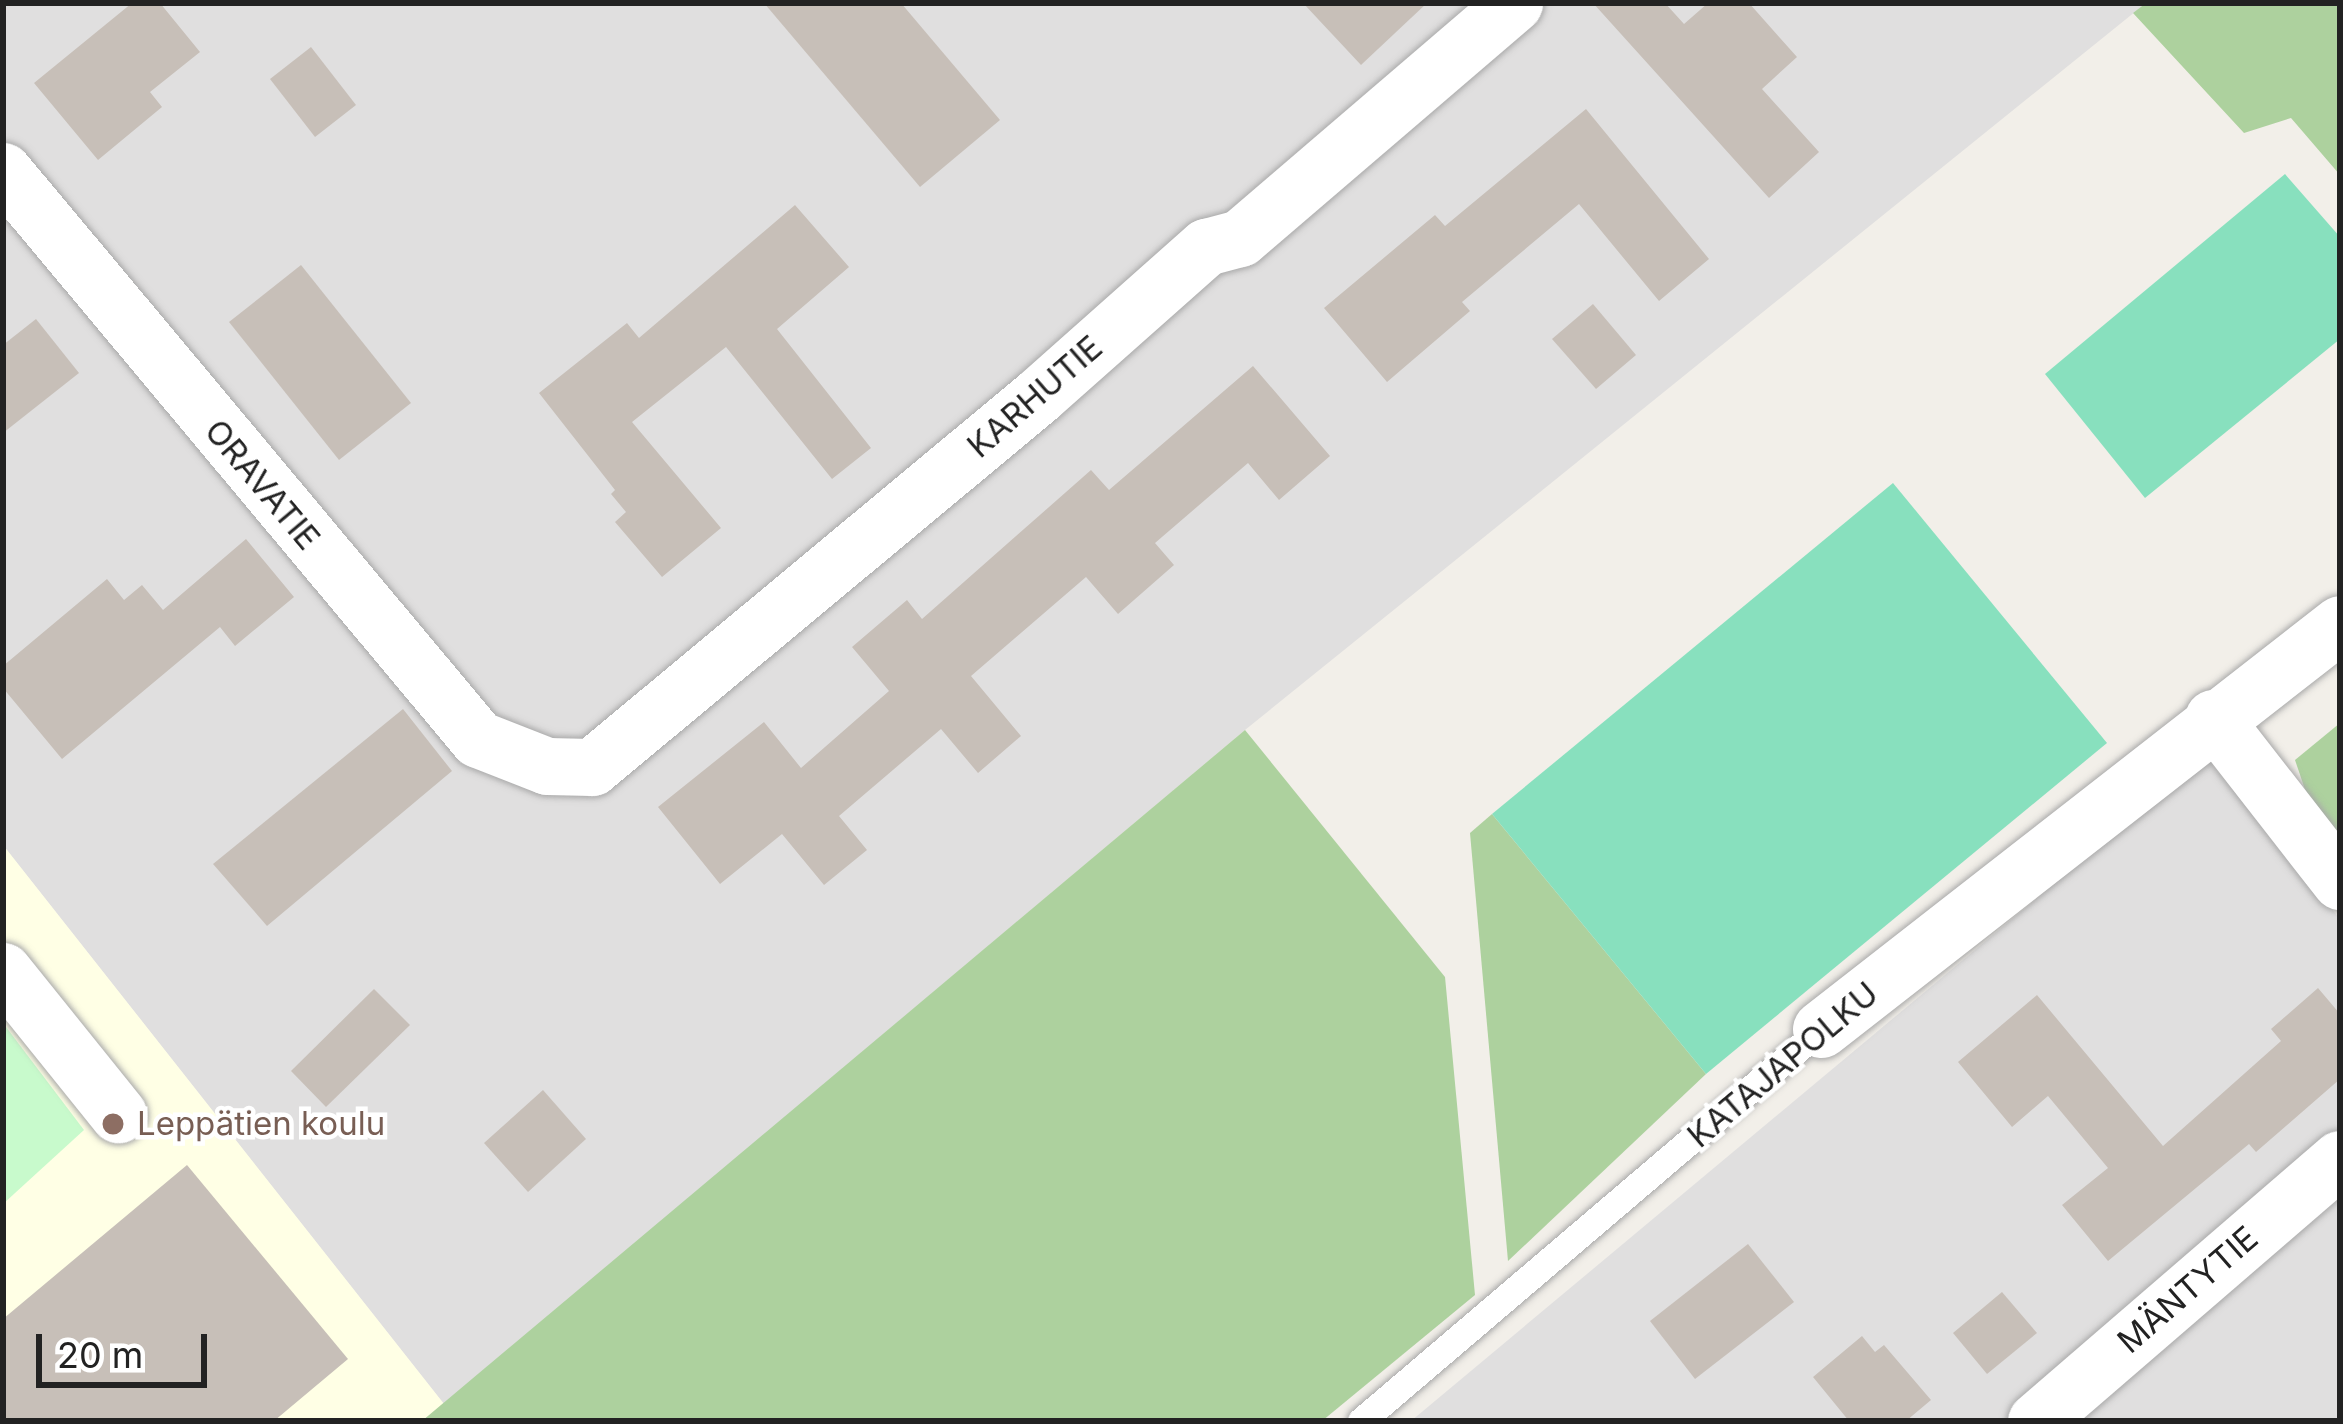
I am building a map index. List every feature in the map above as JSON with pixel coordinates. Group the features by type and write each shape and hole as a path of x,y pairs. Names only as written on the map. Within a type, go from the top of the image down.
{"street":[{"name":"KARHUTIE","path":"547,766 592,767 1021,411 1206,247 1240,238 1514,3"},
{"name":"ORAVATIE","path":"3,170 478,739 547,766"},
{"name":"KATAJAPOLKU","path":"1821,1030 2213,718 2340,624"},
{"path":"2213,718 2340,881"},
{"path":"3,971 118,1114"},
{"name":"MÄNTYTIE","path":"2036,1421 2340,1159"}],"lane":[{"name":"KATAJAPOLKU","path":"1361,1421 1821,1030"}],"shaded area":[{"path":"3,3 2146,3 1245,730 444,1404 3,845"},
{"path":"2206,757 2340,919 2340,1421 1411,1421"},
{"name":"Leppätien koulu","path":"3,845 444,1404 422,1421 3,1421"}],"green space":[{"path":"2146,3 2336,3 2340,8 2340,175 2291,118 2244,133 2133,13"},
{"path":"2285,174 2340,237 2340,339 2145,498 2045,374"},
{"path":"1893,483 2107,743 1706,1074 1492,814"},
{"path":"2340,723 2340,851 2316,822 2295,760"},
{"path":"1245,730 1445,977 1475,1295 1322,1421 422,1421"},
{"path":"1492,814 1706,1074 1508,1261 1470,833"},
{"path":"3,1023 84,1130 3,1204"}],"building":[{"path":"132,3 160,3 200,52 150,92 162,107 98,160 34,83"},
{"path":"764,3 901,3 1000,120 920,187"},
{"path":"1303,3 1427,3 1361,65"},
{"path":"1593,3 1665,3 1684,24 1708,3 1749,3 1797,57 1762,89 1819,152 1769,198"},
{"path":"311,47 356,105 315,137 270,79"},
{"path":"1586,109 1709,259 1659,301 1579,204 1462,302 1470,311 1387,382 1324,308 1435,215 1445,226"},
{"path":"795,205 849,267 777,329 871,448 832,479 726,347 632,422 721,528 662,577 615,522 626,512 611,494 615,490 539,393 627,323 639,338"},
{"path":"301,265 411,403 339,460 229,322"},
{"path":"1593,304 1636,355 1596,389 1552,339"},
{"path":"36,319 79,373 3,433 3,345"},
{"path":"1253,366 1330,456 1279,500 1248,463 1155,543 1174,565 1118,614 1086,577 971,676 1021,736 978,773 941,729 839,816 867,850 824,885 782,834 720,884 658,807 764,722 801,768 889,691 852,647 907,600 922,619 1091,470 1109,490"},
{"path":"246,539 294,597 235,646 220,627 62,759 3,688 3,666 107,579 124,600 142,585 163,610"},
{"path":"403,709 452,771 267,926 213,864"},
{"path":"2318,988 2340,1014 2340,1079 2256,1152 2249,1144 2108,1261 2062,1205 2108,1168 2048,1096 2012,1127 1958,1062 2037,995 2163,1146 2281,1041 2271,1029"},
{"path":"374,989 410,1025 326,1107 291,1071"},
{"path":"543,1090 586,1139 528,1192 484,1143"},
{"path":"187,1165 348,1359 274,1421 3,1421 3,1319"},
{"path":"1748,1244 1794,1302 1695,1379 1650,1321"},
{"path":"2002,1292 2037,1333 1987,1374 1953,1333"},
{"path":"1862,1336 1875,1352 1884,1345 1931,1400 1906,1421 1849,1421 1813,1377"}],"place":[{"name":"Leppätien koulu","path":"113,1124"}]}
